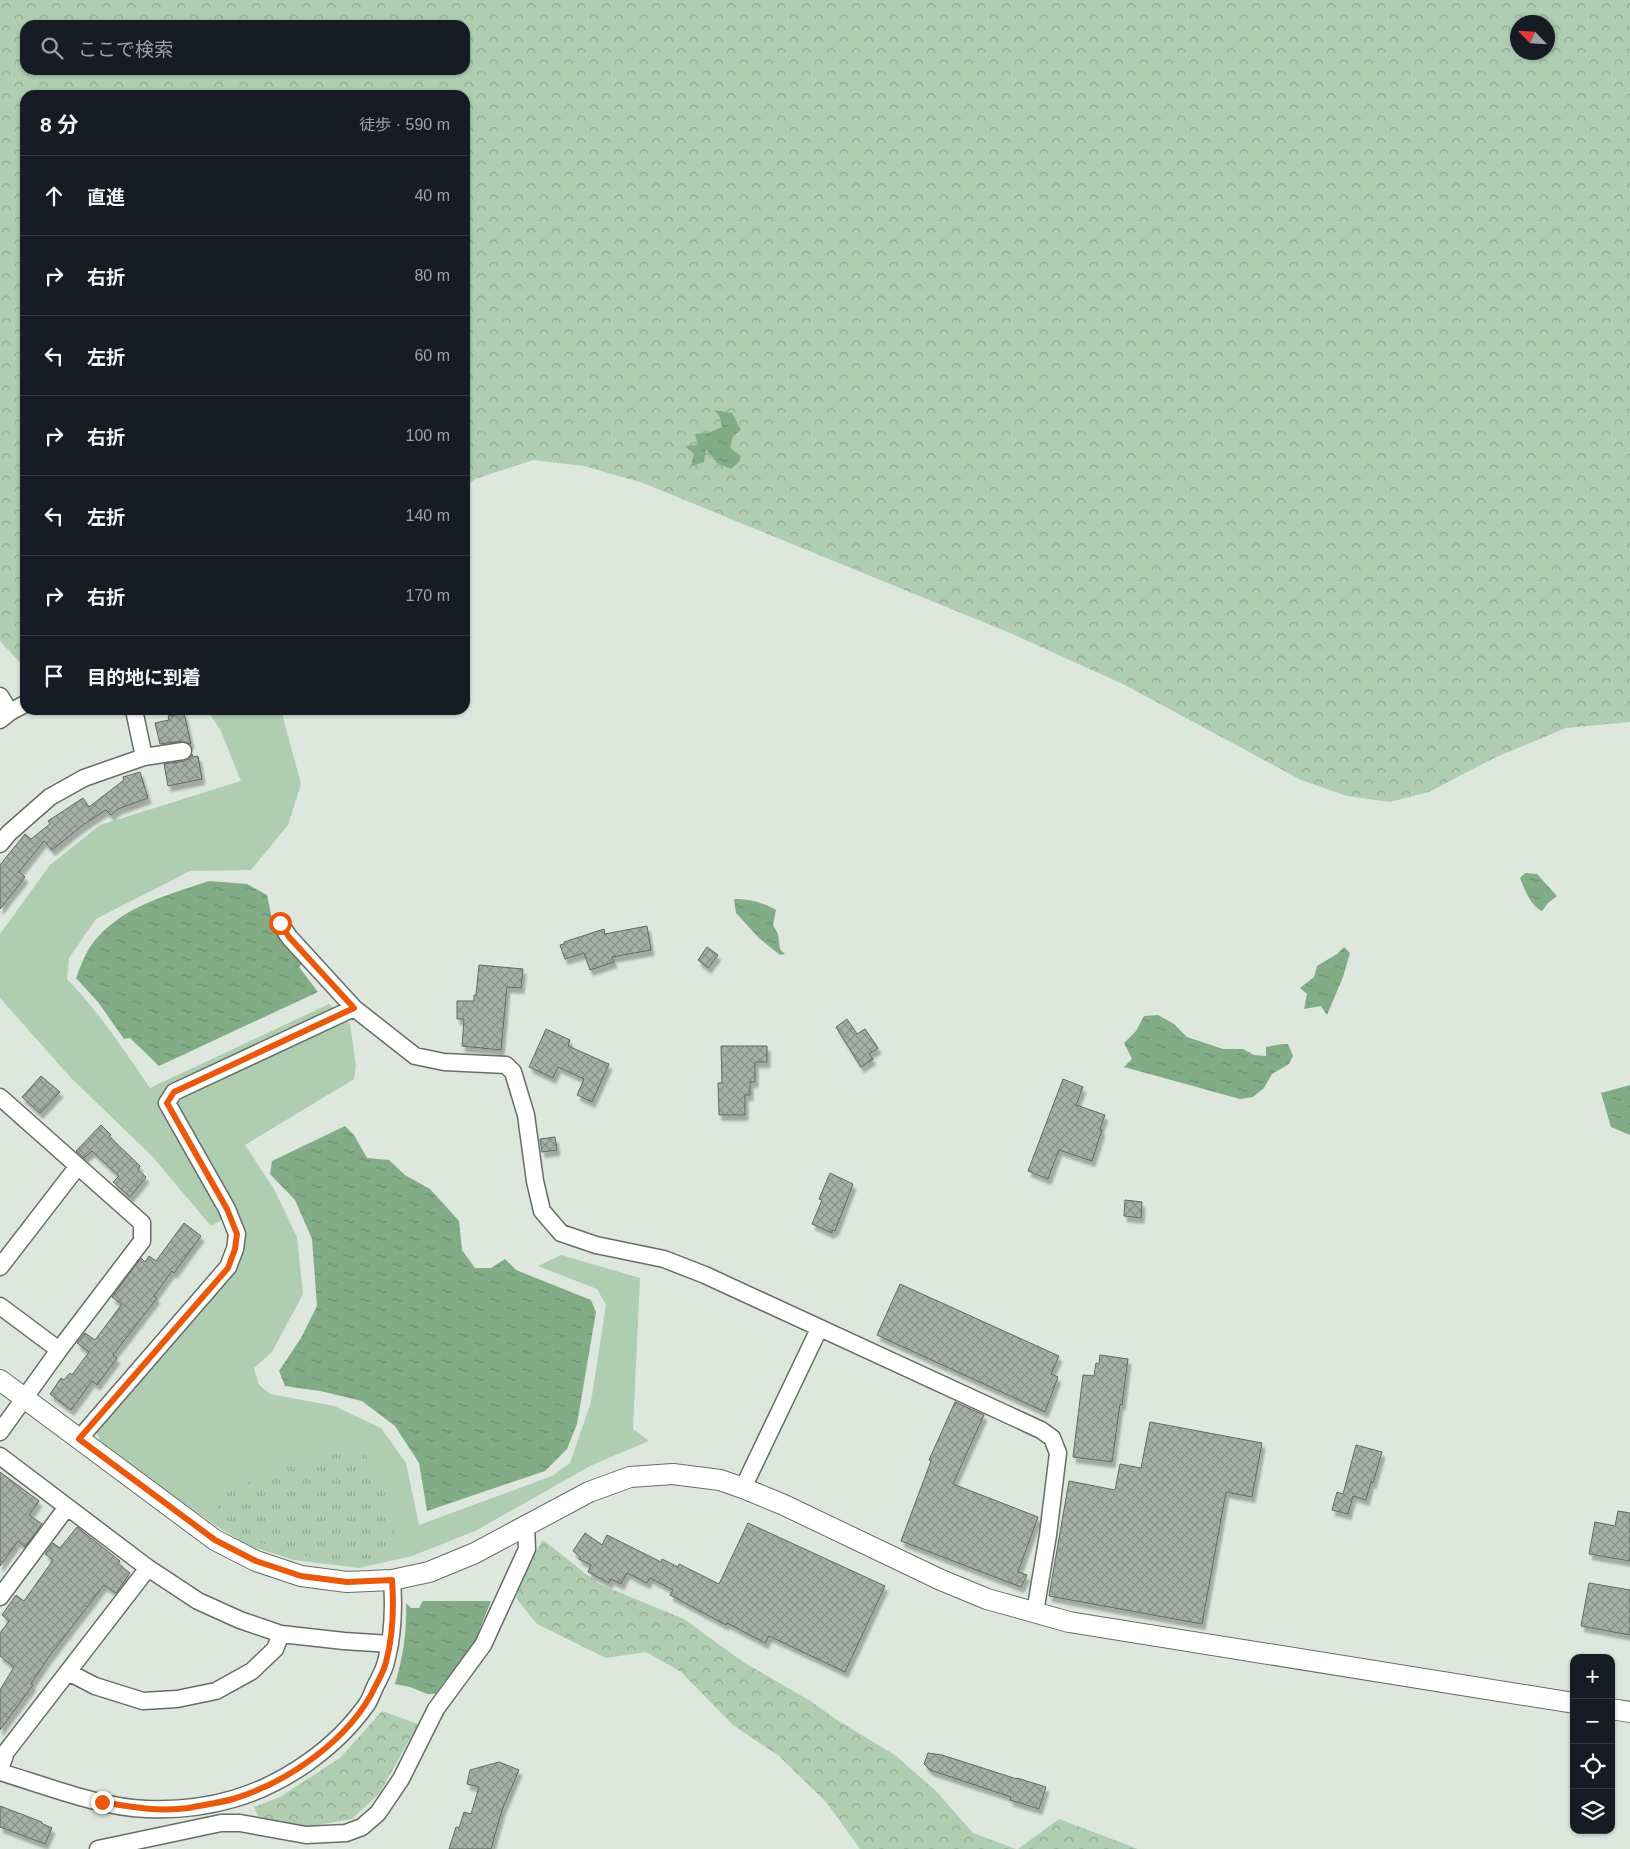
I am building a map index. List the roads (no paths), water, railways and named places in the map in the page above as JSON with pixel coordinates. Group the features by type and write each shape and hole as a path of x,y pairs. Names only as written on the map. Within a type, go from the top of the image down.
{"street":[{"path":"0,696 5,716 20,707"},
{"path":"135,715 144,757"},
{"path":"0,844 9,833 50,797 84,778 144,757 183,751"},
{"path":"280,923 289,937 354,1008 415,1056 444,1062 506,1065 513,1072 526,1115 535,1181 542,1211 561,1233 596,1245 664,1259 705,1275 1041,1430 1052,1438 1058,1453 1048,1536 1035,1612"},
{"path":"79,1439 228,1268 235,1249 237,1234 227,1209 167,1103 174,1092 354,1008"},
{"path":"0,1432 59,1350 142,1241 142,1223 1,1099"},
{"path":"0,1267 78,1166"},
{"path":"0,1306 59,1350"},
{"path":"743,1488 819,1329"},
{"path":"0,1380 215,1540 256,1561 301,1576 347,1582 392,1580 438,1568 475,1553 589,1492 630,1477 673,1474 720,1480 743,1488 784,1505 941,1580 987,1599 1069,1622 1570,1702"},
{"path":"0,1456 148,1568 198,1601 240,1620 282,1634 390,1644"},
{"path":"0,1597 67,1507"},
{"path":"98,1849 221,1824 240,1823 306,1835 346,1833 362,1828 378,1813 402,1779 436,1709 482,1645 527,1549 526,1527"},
{"path":"148,1568 6,1752 0,1771 102,1802 146,1809 187,1808 233,1799 276,1781 310,1761 344,1730 367,1703 386,1664 394,1602 392,1580"},
{"path":"68,1672 95,1686 143,1701 177,1700 216,1691 252,1672 275,1648 282,1634"},
{"path":"1615,1710 1630,1712"}],"water":[{"path":"714,410 732,413 741,430 733,436 730,448 741,456 739,462 731,469 717,463 706,449 704,462 691,466 694,454 685,446 698,445 695,434 708,433 722,427 720,417"},
{"path":"1525,873 1537,874 1557,896 1542,911 1528,897 1520,878"},
{"path":"209,881 247,884 267,895 275,933 304,962 299,967 318,992 159,1066 130,1038 124,1039 98,1002 76,978 90,947 101,933 114,922 128,912 159,898"},
{"path":"734,899 756,902 776,910 773,925 778,934 780,949 785,954 780,955 759,938 736,913"},
{"path":"1344,947 1350,953 1343,977 1327,1015 1321,1006 1304,1009 1307,994 1300,988 1314,977 1317,966 1337,954"},
{"path":"1158,1015 1174,1024 1187,1037 1223,1049 1243,1049 1254,1055 1266,1056 1266,1047 1288,1044 1293,1056 1289,1064 1272,1074 1264,1088 1253,1097 1240,1099 1124,1067 1132,1059 1124,1043 1136,1031 1144,1016"},
{"path":"1630,1085 1630,1135 1611,1127 1601,1093"},
{"path":"345,1126 354,1135 367,1158 389,1160 405,1175 430,1189 459,1221 462,1250 475,1268 491,1268 505,1259 516,1270 591,1300 596,1312 577,1424 567,1449 545,1471 427,1511 419,1463 395,1426 362,1401 320,1391 285,1386 279,1371 301,1338 317,1306 312,1239 295,1200 270,1174 272,1161"},
{"path":"423,1601 491,1601 474,1643 435,1694 427,1694 410,1687 395,1684 404,1644 406,1603 411,1608 419,1608"}]}
